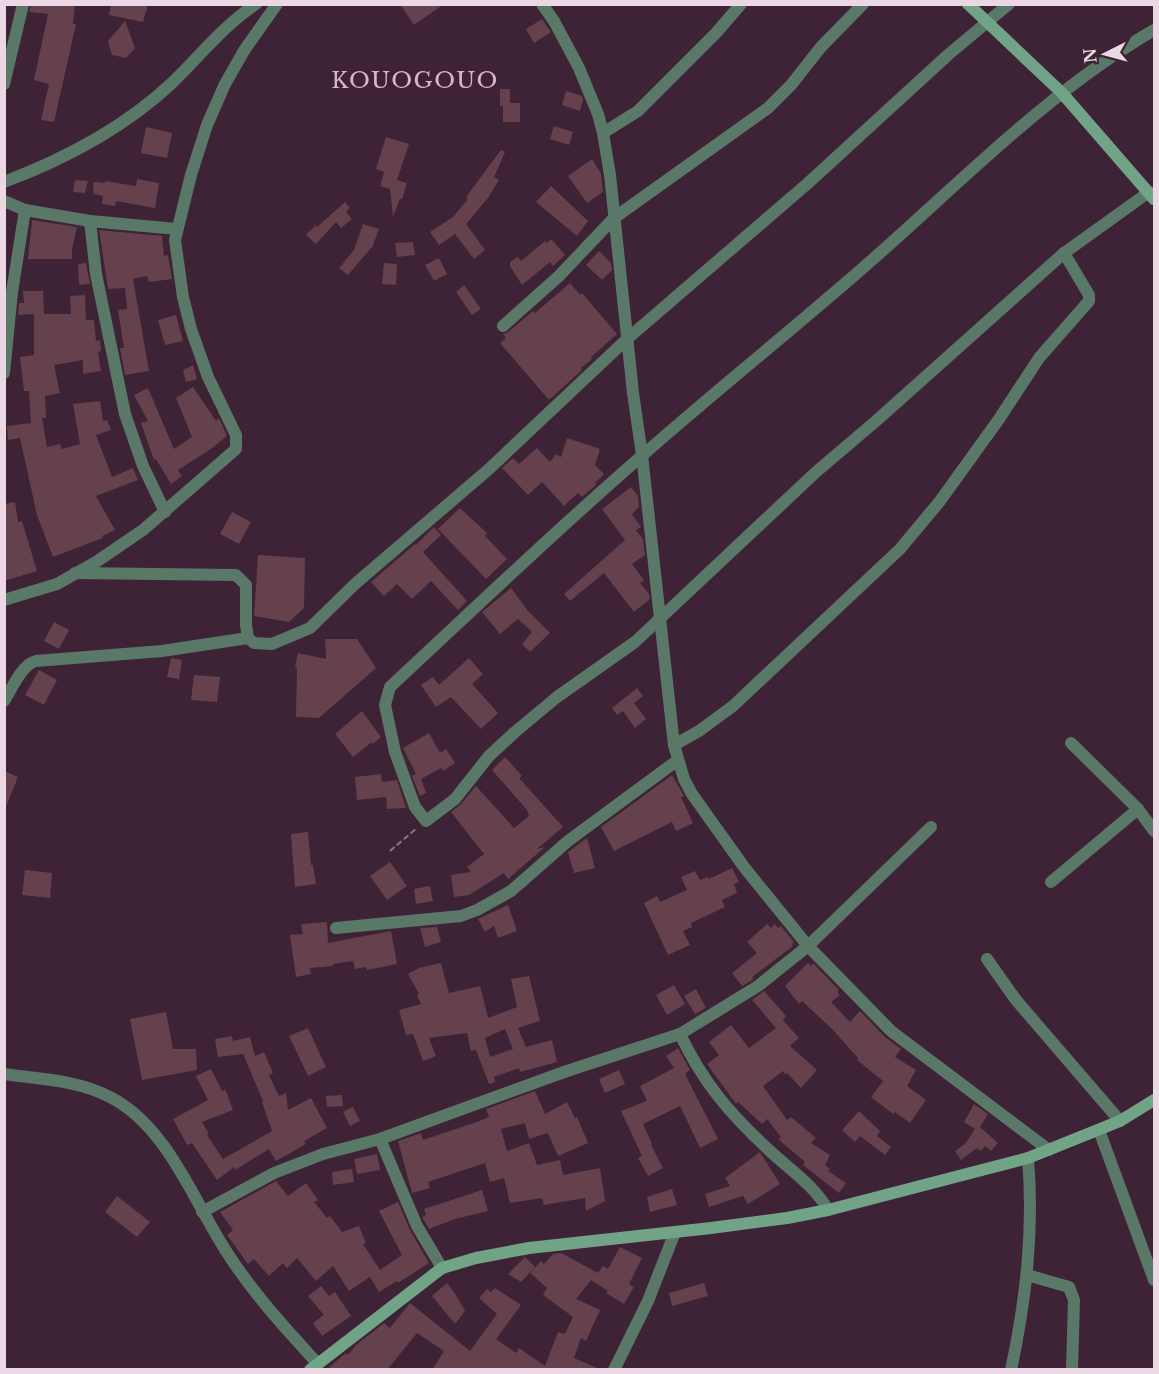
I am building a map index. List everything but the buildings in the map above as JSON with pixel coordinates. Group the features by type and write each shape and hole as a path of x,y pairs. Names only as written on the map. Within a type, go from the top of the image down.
{"street":[{"path":"4,84 23,4"},
{"path":"4,182 43,167 92,142 140,110 173,82 214,38 256,4"},
{"path":"4,600 57,584 96,562 134,537 165,512 236,449 236,435 208,377 191,329 175,254 177,229 207,124 225,84 245,49 277,4"},
{"path":"542,4 559,29 579,68 598,114 603,133 610,175 674,745 684,779 692,794 744,867 808,946 891,1031 1049,1150"},
{"path":"603,133 639,111 716,33 741,4"},
{"path":"503,327 559,276 614,218 768,108 821,47 863,4"},
{"path":"968,4 1062,93 1152,196 1064,253 816,472 634,642 557,697 515,732 489,756 455,800 426,820 415,807 395,752 385,705 390,687 642,455 873,259 945,192 1062,93 1118,51 1155,30"},
{"path":"75,573 236,575 246,585 246,625 248,638 254,643 272,644 310,628 355,584 489,469 627,339 807,184 949,54 1009,4"},
{"path":"4,201 25,210 90,221 177,229"},
{"path":"4,373 12,292 25,210"},
{"path":"90,221 96,274 125,414 143,466 165,512"},
{"path":"674,745 699,731 753,687 900,549 940,501 999,419 1039,357 1089,301 1089,295 1064,253"},
{"path":"4,701 30,662 162,651 248,638"},
{"path":"1071,743 1138,809 1155,831"},
{"path":"336,928 460,915 477,910 511,891 568,841 678,760"},
{"path":"1051,882 1138,809"},
{"path":"202,1212 273,1173 323,1154 380,1139 567,1071 680,1034 758,986 808,946 931,827"},
{"path":"987,959 1016,1000 1120,1121"},
{"path":"680,1034 701,1074 727,1110 790,1170 815,1189 828,1210"},
{"path":"4,1074 82,1084 112,1097 142,1120 165,1146 226,1253 314,1367 442,1268 476,1258 529,1248 787,1218 828,1210 1028,1158 1120,1121 1155,1100"},
{"path":"1099,1130 1155,1280"},
{"path":"380,1139 417,1226 442,1268"},
{"path":"1011,1370 1022,1317 1027,1275 1030,1215 1028,1158"},
{"path":"614,1370 648,1301 675,1232"},
{"path":"1027,1275 1064,1285 1072,1291 1074,1300 1072,1370"}],"path":[{"path":"390,851 426,820"}],"district":[{"name":"KOUOGOUO","path":"415,80"}]}
